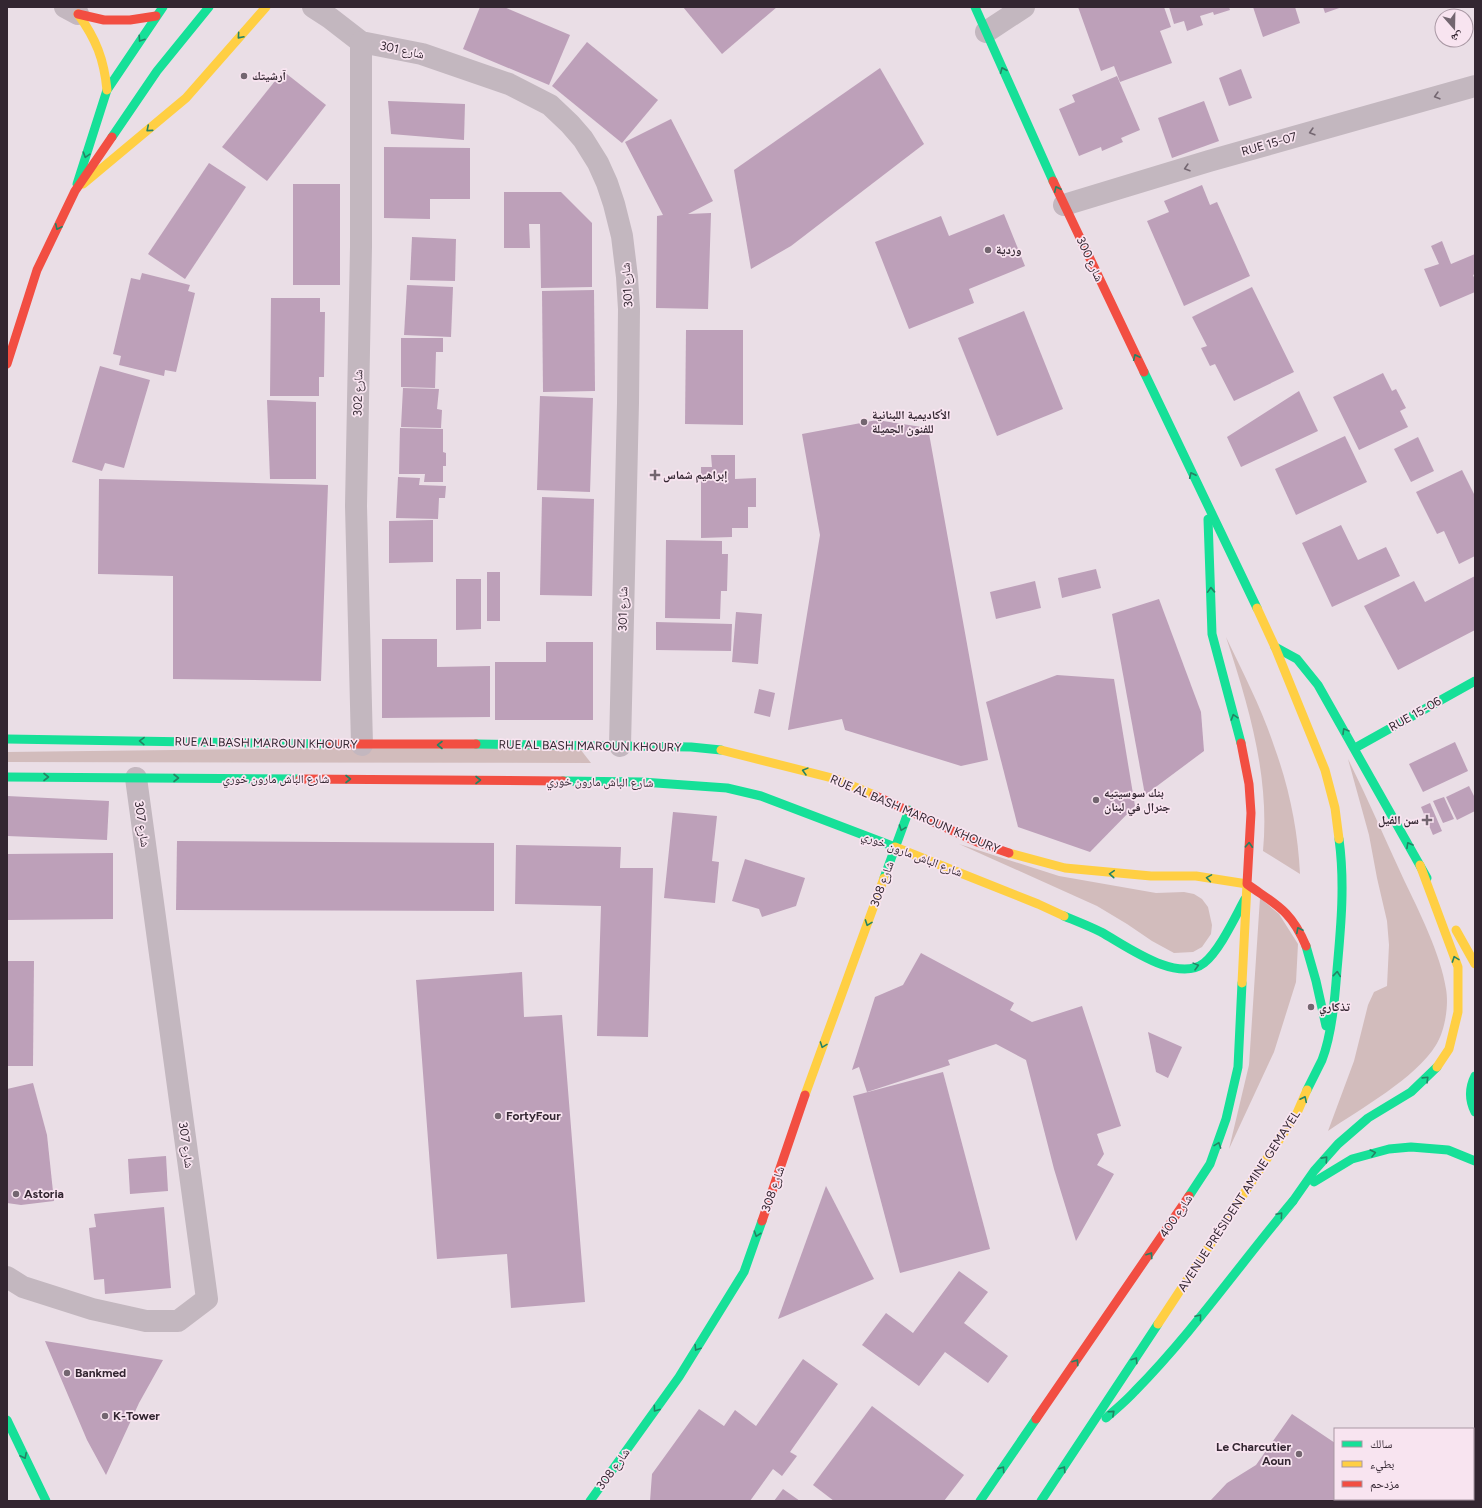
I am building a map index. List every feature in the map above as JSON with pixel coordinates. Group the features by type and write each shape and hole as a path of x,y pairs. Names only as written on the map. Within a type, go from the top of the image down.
{"main road":[{"path":"7,364 37,270 75,191 107,90 163,7"},
{"path":"75,191 157,71 209,7"},
{"path":"75,191 186,98 266,7"},
{"name":"شارع 300","path":"975,7 1064,205 1208,510"},
{"path":"71,10 110,20 130,20 156,16"},
{"path":"71,10 90,30 99,49 105,69 107,90"},
{"name":"AVENUE PRÉSIDENT AMINE GEMAYEL","path":"1041,1501 1297,1114 1322,1058 1328,1035 1335,995 1342,919 1343,883 1335,808 1325,770 1275,647 1208,510"},
{"name":"شارع 400","path":"980,1501 1210,1164 1226,1119 1238,1067 1251,813 1249,784 1238,732 1212,634 1208,510"},
{"path":"1275,647 1297,659 1318,685 1355,748 1475,964"},
{"name":"RUE 15-06","path":"1355,748 1475,681"},
{"name":"RUE AL BASH MAROUN KHOURY","path":"7,739 362,745 509,744 691,747 728,751 836,779 909,810 977,842 1022,857 1065,868 1151,876 1196,876 1247,884"},
{"name":"شارع الباش مارون خوري","path":"7,777 642,782 727,788 762,796 1038,904 1100,932 1158,964 1181,969 1203,964 1210,957 1218,947 1225,931 1247,895"},
{"name":"شارع 308","path":"590,1501 679,1377 744,1272 801,1107 909,810"},
{"path":"1293,1202 1314,1171 1338,1144 1368,1118 1411,1092 1439,1065 1448,1049 1458,1012 1458,967 1420,865"},
{"path":"1247,884 1285,911 1296,924 1310,958 1328,1035"},
{"path":"1475,1076 1471,1083 1470,1096 1475,1112"},
{"path":"1083,1439 1135,1392 1234,1276 1267,1232 1312,1183 1352,1159 1396,1149 1411,1147 1448,1150 1475,1161"},
{"path":"7,1420 46,1501"}],"street":[{"name":"شارع 301","path":"313,7 361,42 430,56 509,84 550,105 583,139 598,163 614,204 622,236 629,309 620,746"},
{"path":"986,32 1024,7"},
{"name":"شارع 302","path":"361,42 362,247 356,506 362,745"},
{"name":"RUE 15-07","path":"1064,205 1210,161 1475,86"},
{"name":"شارع 307","path":"7,1277 23,1287 78,1305 146,1322 178,1321 207,1299 136,778"}],"shaded area":[{"path":"1226,637 1258,705 1284,777 1295,825 1300,874 1263,851 1263,796 1256,742 1250,716"},
{"path":"577,745 591,763 7,762 7,752"},
{"path":"1348,759 1429,933 1443,976 1447,1003 1446,1018 1442,1033 1436,1045 1427,1057 1401,1081 1328,1131 1354,1061 1368,1005 1374,992 1387,986 1389,945 1387,921 1369,835"},
{"path":"959,844 1059,876 1156,893 1184,892 1194,894 1202,899 1208,907 1212,925 1211,934 1202,947 1193,952 1174,953 1152,941 1097,906"},
{"path":"1260,898 1279,914 1298,944 1296,982 1274,1052 1229,1149 1249,1065"}],"building":[{"path":"480,7 504,7 570,35 549,85 463,49"},
{"path":"683,7 777,7 722,54"},
{"path":"1078,7 1164,7 1171,27 1160,31 1172,63 1120,82 1114,66 1101,71"},
{"path":"1169,7 1229,7 1230,10 1214,15 1213,12 1200,16 1203,25 1187,31 1184,21 1174,24"},
{"path":"1253,7 1295,7 1300,23 1263,37"},
{"path":"1323,7 1342,7 1325,13"},
{"path":"587,42 658,100 622,143 552,86"},
{"path":"880,68 924,144 791,246 751,269 734,170"},
{"path":"1241,69 1252,98 1229,106 1219,78"},
{"path":"283,71 326,105 267,181 222,147"},
{"path":"1117,76 1140,130 1121,138 1123,142 1102,151 1101,147 1079,156 1059,109 1075,102 1072,95"},
{"path":"388,101 465,104 464,140 391,134"},
{"path":"1204,101 1219,141 1172,158 1158,118"},
{"path":"671,119 713,201 688,214 711,213 708,309 656,308 657,216 663,215 625,142"},
{"path":"384,147 470,148 470,199 430,199 430,219 384,218"},
{"path":"209,163 246,187 185,279 148,254"},
{"path":"293,184 340,184 340,285 293,285"},
{"path":"1202,185 1210,205 1217,202 1250,276 1184,306 1147,221 1169,212 1164,201"},
{"path":"504,192 561,192 592,223 592,287 541,288 540,224 529,224 530,248 504,248"},
{"path":"1004,214 1025,266 969,289 974,303 909,329 875,242 941,216 949,236"},
{"path":"412,237 456,239 455,281 410,280"},
{"path":"1442,241 1451,264 1475,254 1475,274 1473,275 1475,280 1475,292 1440,307 1424,269 1439,264 1431,246"},
{"path":"142,273 190,285 188,291 195,293 176,372 165,370 164,376 119,365 121,356 113,354 131,278 140,280"},
{"path":"407,285 453,287 451,337 404,335"},
{"path":"1252,287 1294,372 1234,401 1215,364 1210,366 1201,348 1207,346 1192,317"},
{"path":"594,290 595,391 543,392 542,291"},
{"path":"271,298 320,298 320,312 325,312 324,377 319,377 319,396 270,396"},
{"path":"1024,311 1063,409 997,436 958,338"},
{"path":"686,330 743,330 743,425 685,424"},
{"path":"401,338 443,338 443,352 436,352 435,388 401,387"},
{"path":"100,366 150,380 124,468 105,463 102,471 72,462"},
{"path":"1383,373 1392,391 1396,389 1406,408 1400,411 1408,427 1359,450 1333,397"},
{"path":"403,388 439,389 437,409 442,410 441,428 401,427"},
{"path":"1299,391 1318,431 1241,467 1227,437"},
{"path":"540,396 593,398 590,492 537,490"},
{"path":"267,400 316,402 316,479 270,479"},
{"path":"877,420 928,428 988,760 961,766 845,730 842,719 788,730 820,535 802,434"},
{"path":"400,428 443,429 443,452 446,453 446,466 443,466 443,482 424,482 425,474 399,474"},
{"path":"1345,436 1367,482 1296,515 1275,469"},
{"path":"1418,437 1434,471 1411,482 1394,449"},
{"path":"711,455 735,455 735,479 756,478 756,507 748,507 748,528 732,528 732,537 701,538 701,467 712,467"},
{"path":"1462,470 1475,496 1475,556 1459,564 1444,531 1437,534 1416,492"},
{"path":"398,477 420,478 419,485 446,486 445,498 439,498 438,519 396,518"},
{"path":"99,479 328,485 321,681 173,679 173,576 98,574"},
{"path":"542,497 594,499 592,596 540,595"},
{"path":"433,520 433,562 389,563 389,521"},
{"path":"1341,525 1358,560 1386,547 1400,576 1332,607 1302,543"},
{"path":"666,540 722,541 722,554 728,554 727,591 721,591 720,619 665,618"},
{"path":"1096,569 1101,588 1062,598 1058,578"},
{"path":"487,572 500,572 500,621 487,621"},
{"path":"1475,576 1475,630 1398,670 1364,606 1414,581 1425,602"},
{"path":"456,579 481,579 481,629 456,630"},
{"path":"1035,581 1041,608 996,619 990,592"},
{"path":"1159,599 1201,712 1204,751 1145,795 1112,614"},
{"path":"736,612 762,614 758,664 732,662"},
{"path":"656,622 732,624 731,651 656,650"},
{"path":"382,639 437,639 437,667 490,666 490,717 382,718"},
{"path":"546,642 593,642 593,720 495,720 495,662 546,662"},
{"path":"1057,675 1114,679 1135,806 1090,852 1018,827 986,702"},
{"path":"759,689 775,693 770,717 754,713"},
{"path":"1455,742 1468,771 1423,792 1409,764"},
{"path":"1469,786 1475,798 1475,811 1457,820 1446,797"},
{"path":"7,796 109,801 107,840 7,836"},
{"path":"1444,797 1454,819 1443,823 1433,801"},
{"path":"1430,803 1442,831 1433,835 1421,807"},
{"path":"673,812 717,816 712,861 719,862 715,903 664,898"},
{"path":"177,841 494,843 494,911 176,910"},
{"path":"516,845 621,847 620,868 653,868 648,1037 597,1036 601,906 515,904"},
{"path":"113,853 113,919 7,920 7,854"},
{"path":"745,859 805,878 796,906 762,917 759,909 732,901"},
{"path":"921,953 1014,1003 1010,1010 1032,1022 1082,1006 1121,1126 1097,1134 1104,1154 1097,1165 1114,1174 1076,1241 1054,1169 1026,1060 996,1044 948,1060 950,1065 867,1092 859,1067 852,1070 875,997 903,985"},
{"path":"7,961 34,961 33,1066 7,1066"},
{"name":"FortyFour","path":"522,972 524,1017 562,1015 585,1302 511,1308 507,1254 437,1259 416,980"},
{"path":"1148,1032 1182,1047 1168,1078 1156,1072"},
{"path":"943,1072 990,1249 900,1273 853,1096"},
{"path":"33,1083 47,1135 54,1201 21,1205 7,1203 7,1089"},
{"path":"166,1156 168,1191 130,1194 128,1159"},
{"path":"826,1186 874,1279 778,1319"},
{"path":"164,1207 171,1288 105,1294 104,1279 94,1280 89,1228 96,1227 94,1214"},
{"path":"959,1271 988,1292 964,1323 1008,1356 988,1383 945,1352 919,1386 862,1345 886,1313 913,1333"},
{"name":"K-Tower","path":"45,1341 163,1360 139,1403 106,1475 87,1440"},
{"path":"803,1359 838,1384 790,1452 797,1456 782,1476 773,1469 750,1501 650,1501 652,1474 699,1409 724,1426 735,1410 756,1426"},
{"path":"872,1406 964,1475 944,1501 834,1501 813,1485"},
{"name":"Le Charcutier Aoun","path":"1292,1414 1334,1442 1334,1500 1410,1500 1210,1501 1227,1483 1256,1465"},
{"path":"1474,1438 1475,1501 1462,1500 1474,1500"},
{"path":"783,1489 800,1501 774,1501"}],"traffic: fast":[{"path":"77,184 107,90 163,7"},
{"path":"112,137 157,71 209,7"},
{"path":"975,7 1053,181"},
{"path":"1144,372 1257,608"},
{"path":"1208,519 1212,634 1241,743"},
{"path":"1275,647 1297,659 1318,685 1427,878"},
{"path":"1355,748 1475,681"},
{"path":"7,739 328,744"},
{"path":"476,744 691,747 721,750"},
{"path":"7,777 300,779"},
{"path":"563,781 642,782 727,788 761,796 895,847"},
{"path":"884,878 909,810"},
{"path":"1307,1090 1322,1060 1325,1050 1335,992 1342,904 1342,872 1339,839"},
{"path":"1064,916 1101,932 1151,960 1166,966 1180,969 1193,968 1204,963 1216,950 1245,899"},
{"path":"1306,946 1316,981 1326,1026"},
{"path":"1189,1196 1210,1164 1226,1119 1238,1067 1242,983"},
{"path":"1293,1201 1314,1171 1338,1144 1368,1118 1411,1092 1437,1067"},
{"path":"1475,1076 1470,1094 1475,1112"},
{"path":"1314,1182 1352,1159 1389,1149 1411,1147 1448,1150 1475,1161"},
{"path":"1106,1418 1132,1395 1197,1322 1293,1201"},
{"path":"590,1501 679,1377 744,1272 762,1221"},
{"path":"1041,1501 1158,1324"},
{"path":"980,1501 1036,1419"},
{"path":"7,1420 46,1501"}],"traffic: slow":[{"path":"83,184 186,98 266,7"},
{"path":"78,14 90,32 98,50 104,69 107,90"},
{"path":"1257,608 1275,647 1325,770 1335,808 1339,839"},
{"path":"721,750 836,779 874,795"},
{"path":"895,847 1038,904 1064,916"},
{"path":"1009,853 1065,868 1151,876 1196,876 1247,884 1242,983"},
{"path":"1420,865 1458,967 1458,1012 1449,1049 1437,1067"},
{"path":"805,1095 884,878"},
{"path":"1456,930 1475,964"},
{"path":"1158,1324 1297,1113 1307,1090"}],"traffic: jam":[{"path":"78,14 104,20 130,20 156,16"},
{"path":"7,364 37,270 75,191 112,137"},
{"path":"1053,181 1144,372"},
{"path":"1241,743 1249,784 1251,813 1247,884 1282,909 1295,924 1306,946"},
{"path":"328,744 476,744"},
{"path":"300,779 563,781"},
{"path":"874,795 977,842 1009,853"},
{"path":"762,1221 805,1095"},
{"path":"1036,1419 1189,1196"}],"place":[{"name":"آرشيتك","path":"244,76"},
{"name":"وردية","path":"988,250"},
{"name":"الأكاديمية اللبنانية للفنون الجميلة","path":"864,422"},
{"name":"إبراهيم شماس","path":"655,475"},
{"name":"بنك سوسيتيه جنرال في لبنان","path":"1096,800"},
{"name":"سن الفيل","path":"1427,820"},
{"name":"تذكاري","path":"1311,1007"},
{"name":"FortyFour","path":"498,1116"},
{"name":"Astoria","path":"16,1194"},
{"name":"Bankmed","path":"67,1373"},
{"name":"K-Tower","path":"105,1416"},
{"name":"Le Charcutier Aoun","path":"1299,1454"}]}
